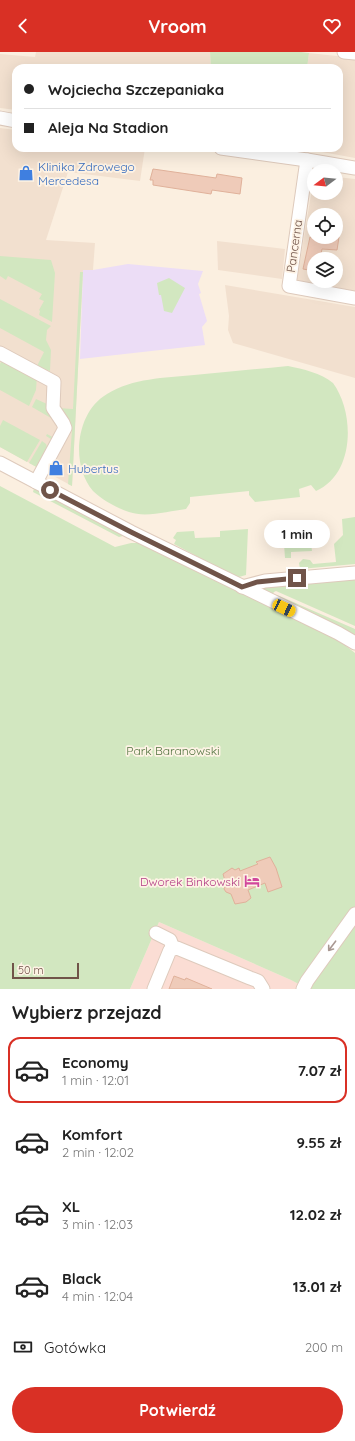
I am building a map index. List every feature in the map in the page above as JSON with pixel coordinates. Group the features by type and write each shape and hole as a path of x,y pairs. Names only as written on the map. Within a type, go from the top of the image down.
{"street":[{"path":"344,52 355,53"},
{"path":"0,118 12,120"},
{"path":"249,152 355,168"},
{"name":"Pancerna","path":"306,160 289,286 355,298"},
{"path":"0,354 54,382 53,408 65,428 36,482"},
{"path":"0,463 131,532 355,643"},
{"path":"242,587 265,581 355,573"},
{"path":"303,989 310,976 355,914"},
{"path":"156,933 170,940 173,948"},
{"path":"154,989 173,948"},
{"path":"173,948 183,949 250,978 258,982 263,989"}],"shaded area":[{"path":"36,52 210,52 211,64 12,64 12,110 0,108 0,54 35,57"},
{"path":"309,53 355,58 355,158 322,152 343,152 343,64 308,64"},
{"path":"0,128 12,130 12,152 144,152 140,181 68,172 46,240 95,243 93,270 83,270 72,486 0,447"},
{"path":"343,178 355,179 355,291 339,288 343,288 343,252 307,252 307,282 297,280 307,219 307,244 343,244 343,208 309,208 310,200 343,200"},
{"path":"217,241 285,249 282,279 218,270"},
{"path":"128,264 203,271 198,284 201,293 199,294 207,321 202,327 205,345 80,359 83,270 93,270"},
{"path":"225,285 355,307 355,378 233,343 228,330 229,316"},
{"path":"159,922 291,980 308,989 130,989"}],"green space":[{"path":"210,52 309,53 308,64 211,64"},
{"path":"0,256 51,260 55,273 52,322 39,315 39,310 44,301 39,299 42,294 8,276 6,280 0,276"},
{"path":"80,272 83,272 72,486 68,484 72,430 68,429 58,408 73,409"},
{"path":"169,278 185,288 172,313 164,311 157,283"},
{"path":"0,299 51,326 47,330 46,340 51,350 50,371 33,366 37,366 44,352 0,328"},
{"path":"3,358 37,376 36,390 29,406 0,390 0,364"},
{"path":"288,366 317,374 333,383 345,410 348,426 344,457 338,471 329,483 316,491 311,485 299,489 300,497 255,502 249,495 249,491 190,497 190,503 186,509 158,514 136,514 105,501 93,491 86,480 81,467 79,453 83,425 88,413 97,402 107,394 127,385 149,380"},
{"path":"36,399 47,404 50,411 63,425 32,407"},
{"path":"3,420 40,440 27,462 0,447 0,426"},
{"path":"63,425 62,431 56,442 46,436 47,434 56,439"},
{"path":"42,441 46,444 48,450 40,469 29,463"},
{"name":"Park Baranowski","path":"0,486 115,547 131,543 141,543 337,639 355,653 355,989 308,989 291,980 159,922 130,989 0,989"},
{"path":"34,488 122,534 123,536 119,537 33,492"},
{"path":"355,517 355,564 300,569 299,563 303,559 310,560 313,564 336,562 334,544 343,535 342,519"},
{"path":"248,529 246,575 239,577 232,575 174,544 176,540 173,538 177,532 194,531 195,538 220,537 220,531"},
{"path":"293,540 307,540 308,545 311,544 312,551 291,552 291,558 285,558 284,544 290,543"},
{"path":"355,578 355,626 276,591 271,596 261,589 266,587"},
{"path":"277,595 355,629 355,635 275,596"}],"building":[{"path":"153,169 216,178 217,174 242,178 240,194 212,190 211,194 153,185 153,180 150,180"},
{"path":"308,244 338,244 337,250 322,249 321,252 307,252 307,270 303,269"},
{"name":"Dworek Binkowski","path":"270,857 276,868 282,887 268,892 265,883 248,890 251,898 246,902 235,904 231,894 226,892 224,889 226,884 223,874 232,868 235,870 239,868 240,871 258,864 256,862"},
{"path":"174,976 185,980 186,978 212,989 169,989"}],"place":[{"name":"Klinika Zdrowego Mercedesa","path":"26,173"},
{"name":"Hubertus","path":"56,468"},
{"name":"Dworek Binkowski","path":"252,881"}],"route":[{"path":"50,490 242,587 257,582 297,578"}]}
